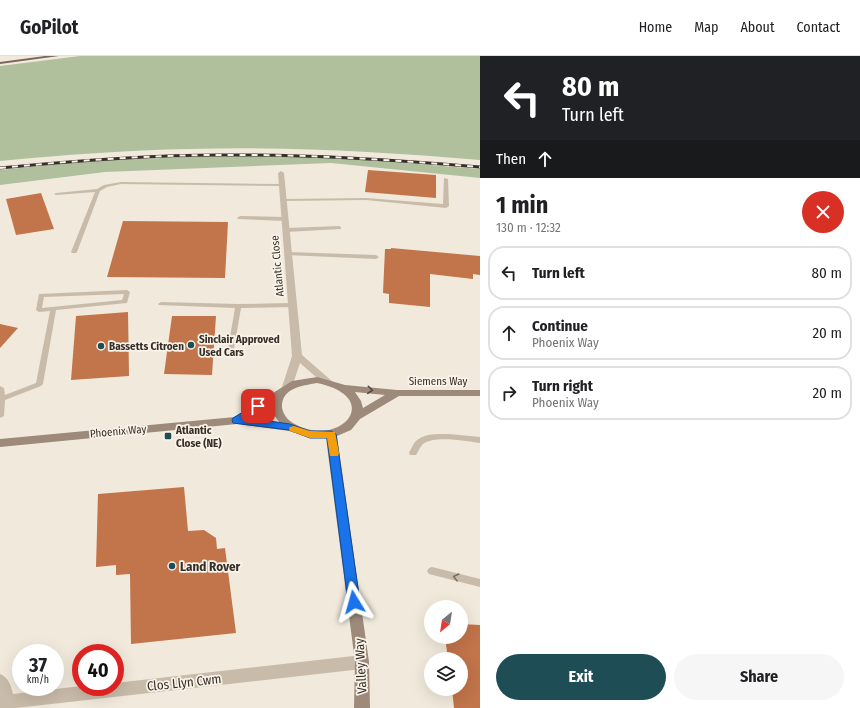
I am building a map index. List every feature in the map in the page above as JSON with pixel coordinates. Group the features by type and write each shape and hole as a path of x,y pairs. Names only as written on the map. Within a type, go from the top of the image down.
{"main road":[{"path":"0,63 58,56"}],"street":[{"name":"Atlantic Close","path":"281,173 297,356 283,390"},
{"path":"297,356 328,382"},
{"path":"306,381 328,382 344,388 354,398 357,404 357,416 348,427 331,434 310,434 290,427 282,421 277,414 275,407 276,400 283,390 306,381"},
{"name":"Siemens Way","path":"344,388 397,393 480,393"},
{"name":"Phoenix Way","path":"237,420 283,390"},
{"name":"Siemens Way","path":"357,416 397,393"},
{"name":"Phoenix Way","path":"0,443 237,420 290,427"},
{"name":"Valley Way","path":"331,434 362,662 362,708"},
{"name":"Clos Llyn Cwm","path":"0,681 5,691 4,705 362,662"}],"lane":[{"path":"284,200 366,199 446,206 446,178"},
{"path":"56,194 98,190 106,186 121,183 282,185"},
{"path":"74,252 98,190"},
{"path":"240,218 285,219"},
{"path":"286,230 339,228"},
{"path":"288,254 376,257"},
{"path":"127,292 125,302 53,309 39,310 41,295 127,292"},
{"path":"160,304 238,306 293,305"},
{"path":"230,354 238,306"},
{"path":"2,399 39,384 53,309"},
{"path":"0,388 2,399 0,416"},
{"path":"413,453 420,442 432,438 480,440"},
{"path":"432,571 480,583"}],"green space":[{"path":"80,56 480,56 480,160 335,150 226,148 119,152 0,161 0,66"},
{"path":"265,156 357,159 480,169 480,178 331,163 105,172 0,185 0,170 90,161 184,157"}],"building":[{"path":"368,170 436,175 436,198 365,192"},
{"path":"41,193 54,229 16,235 6,199"},
{"path":"123,221 228,222 225,278 107,277"},
{"path":"391,248 480,256 480,275 473,274 473,279 430,274 430,307 389,303 389,294 383,293 385,249"},
{"name":"Bassetts Citroen","path":"128,312 129,376 71,380 76,316"},
{"name":"Sinclair Approved Used Cars","path":"172,316 216,316 212,375 164,374"},
{"path":"0,324 18,328 0,348"},
{"name":"Land Rover","path":"184,487 188,531 204,530 216,538 217,549 225,548 236,633 131,644 130,574 116,575 116,565 96,567 98,494"},
{"path":"468,624 480,625 480,708 454,708 453,696 468,696 468,652 447,652 446,644 468,644"}],"railway":[{"path":"0,168 110,159 220,155 285,155 480,167"}],"slow traffic":[{"path":"294,429 299,432 310,434 331,434 334,453"}],"place":[{"name":"Sinclair Approved Used Cars","path":"191,345"},
{"name":"Bassetts Citroen","path":"101,346"},
{"name":"Atlantic Close (NE)","path":"168,436"},
{"name":"Land Rover","path":"172,566"}],"route":[{"path":"258,406 237,420 290,427 299,432 310,434 331,434 354,602"}]}
